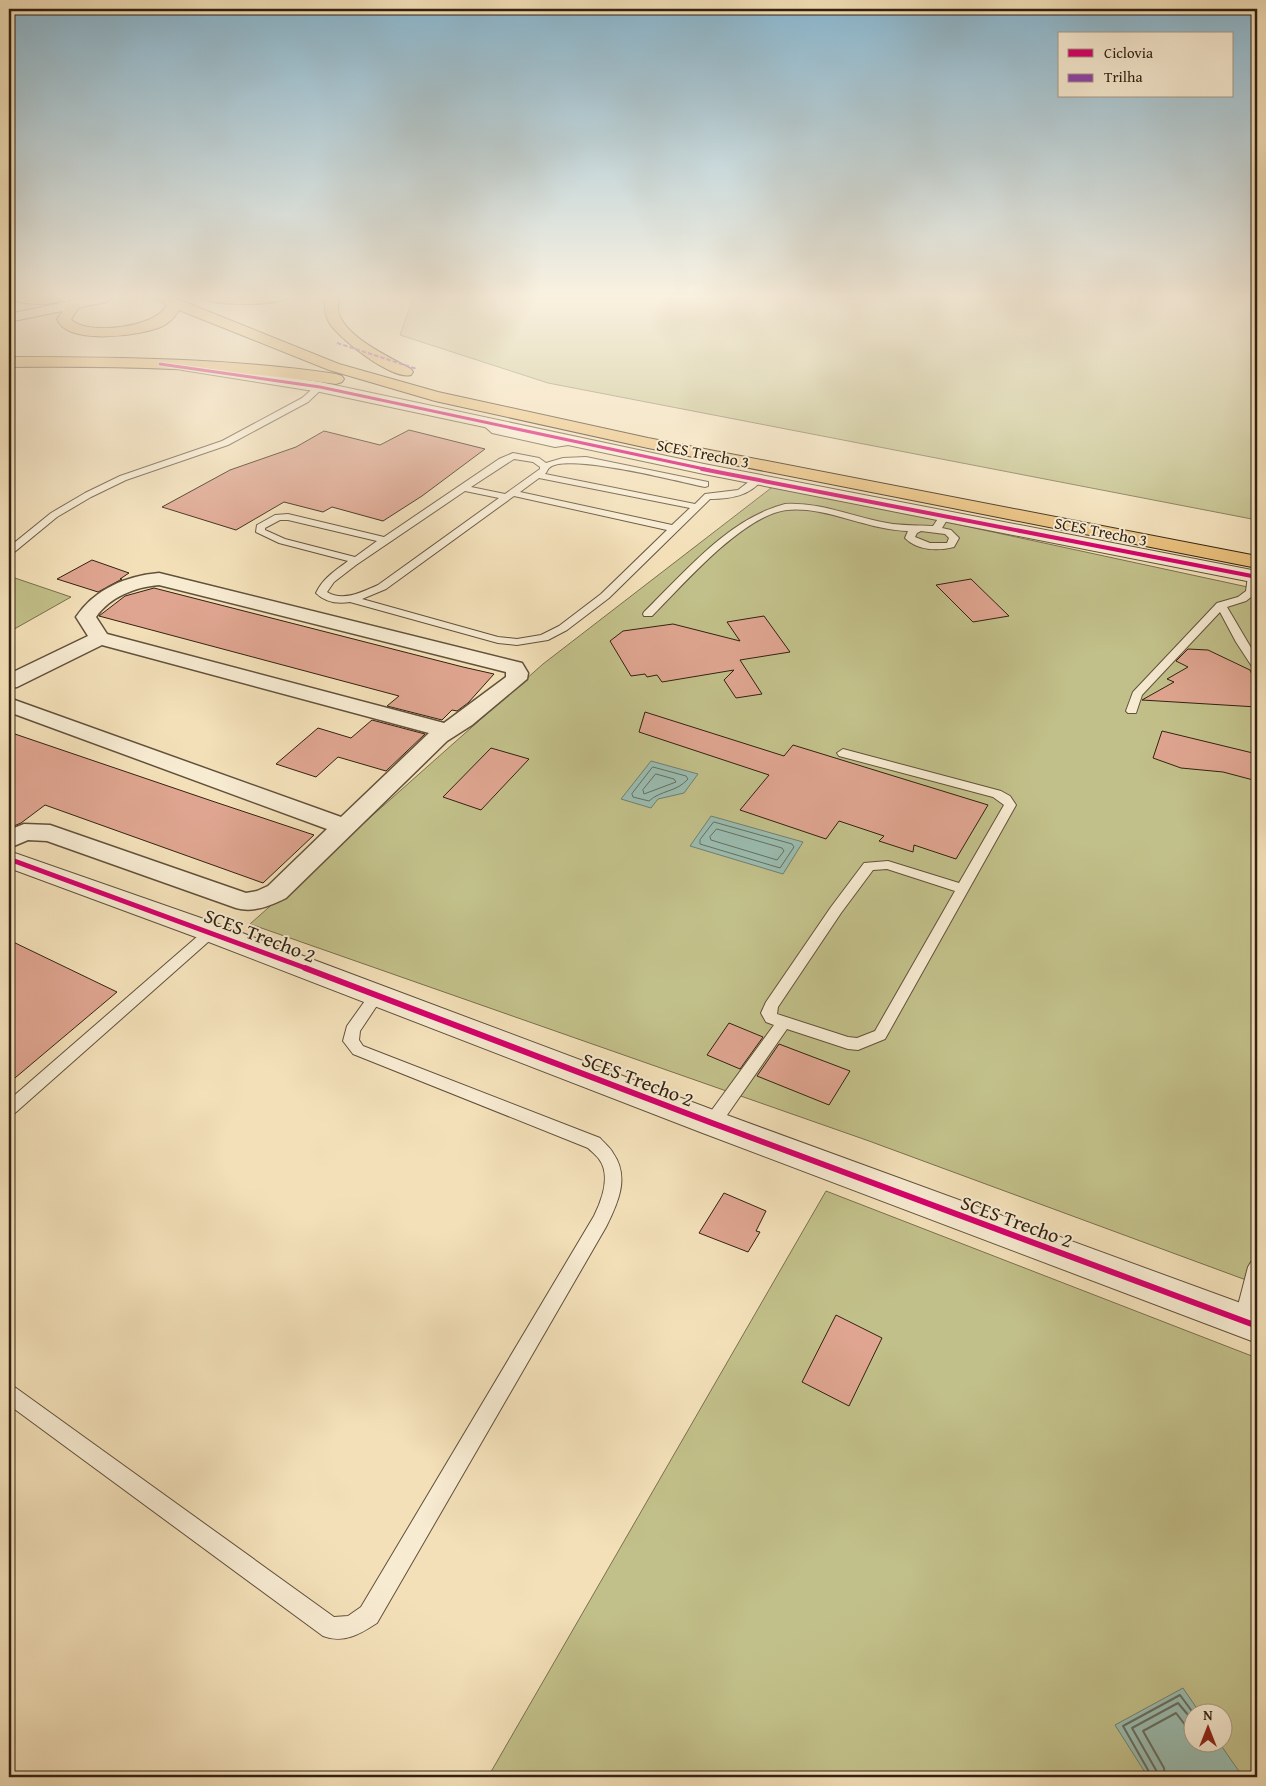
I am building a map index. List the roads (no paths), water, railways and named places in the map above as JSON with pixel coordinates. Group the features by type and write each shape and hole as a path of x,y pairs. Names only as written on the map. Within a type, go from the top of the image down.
{"highway":[{"path":"346,381 435,396"},
{"name":"SCES Trecho 3","path":"384,381 435,396 648,443 1256,572"},
{"name":"SCES Trecho 3","path":"445,381 592,416 736,444"},
{"path":"648,443 676,455 778,480 793,486"}],"street":[{"path":"281,381 320,387 718,472 793,486 940,522 1256,572"},
{"path":"9,840 24,832 50,834 245,902 263,899 277,892 446,730 464,720 516,679 517,673 514,668 159,579 133,582 98,603 90,610 86,617 100,638"},
{"path":"9,682 100,638 446,730"},
{"path":"9,705 345,827"},
{"name":"SCES Trecho 2","path":"9,858 211,932 712,1123 1250,1323"}],"lane":[{"path":"9,552 54,515 88,495 123,478 225,443 305,400 320,387"},
{"path":"486,423 495,431 527,448 545,452 575,442"},
{"path":"545,452 527,448 502,460 465,488 331,578 321,593 327,598 351,599 469,634 498,640 530,641 544,638 563,628 605,596 708,496 732,496 746,490 758,479"},
{"path":"351,599 382,587 544,470 545,452"},
{"path":"545,466 586,460 705,484"},
{"path":"705,484 718,472"},
{"path":"537,475 697,507"},
{"path":"705,484 708,496"},
{"path":"465,488 511,495 675,529"},
{"path":"648,614 726,539 766,512 784,506 802,507 888,526 921,528"},
{"path":"356,560 282,541 261,532 260,527 278,517 288,517 386,540"},
{"path":"940,522 954,538 950,545 934,548 920,545 910,538 913,531 940,522"},
{"path":"1132,711 1137,694 1221,605 1242,599 1251,592 1256,572"},
{"path":"1242,599 1257,602"},
{"path":"1221,605 1241,642 1257,666"},
{"path":"1241,642 1257,648"},
{"path":"843,753 998,794 1006,799 1010,805 963,889 880,1034 858,1044 848,1043 772,1018 769,1013 771,1006 836,910 869,866 888,865 963,889"},
{"path":"9,1109 211,932"},
{"path":"9,1394 331,1628 351,1627 369,1615 580,1256 612,1198 612,1182 608,1157 594,1144 358,1050 351,1041 352,1030 377,995"},
{"path":"712,1123 783,1022"},
{"path":"1250,1323 1257,1267"}],"water":[{"path":"651,761 698,774 684,793 658,799 651,808 621,799"},
{"path":"711,816 803,842 783,874 690,846"},
{"path":"1183,1688 1194,1704 1184,1704 1184,1754 1227,1754 1243,1777 1148,1777 1115,1725"}]}
